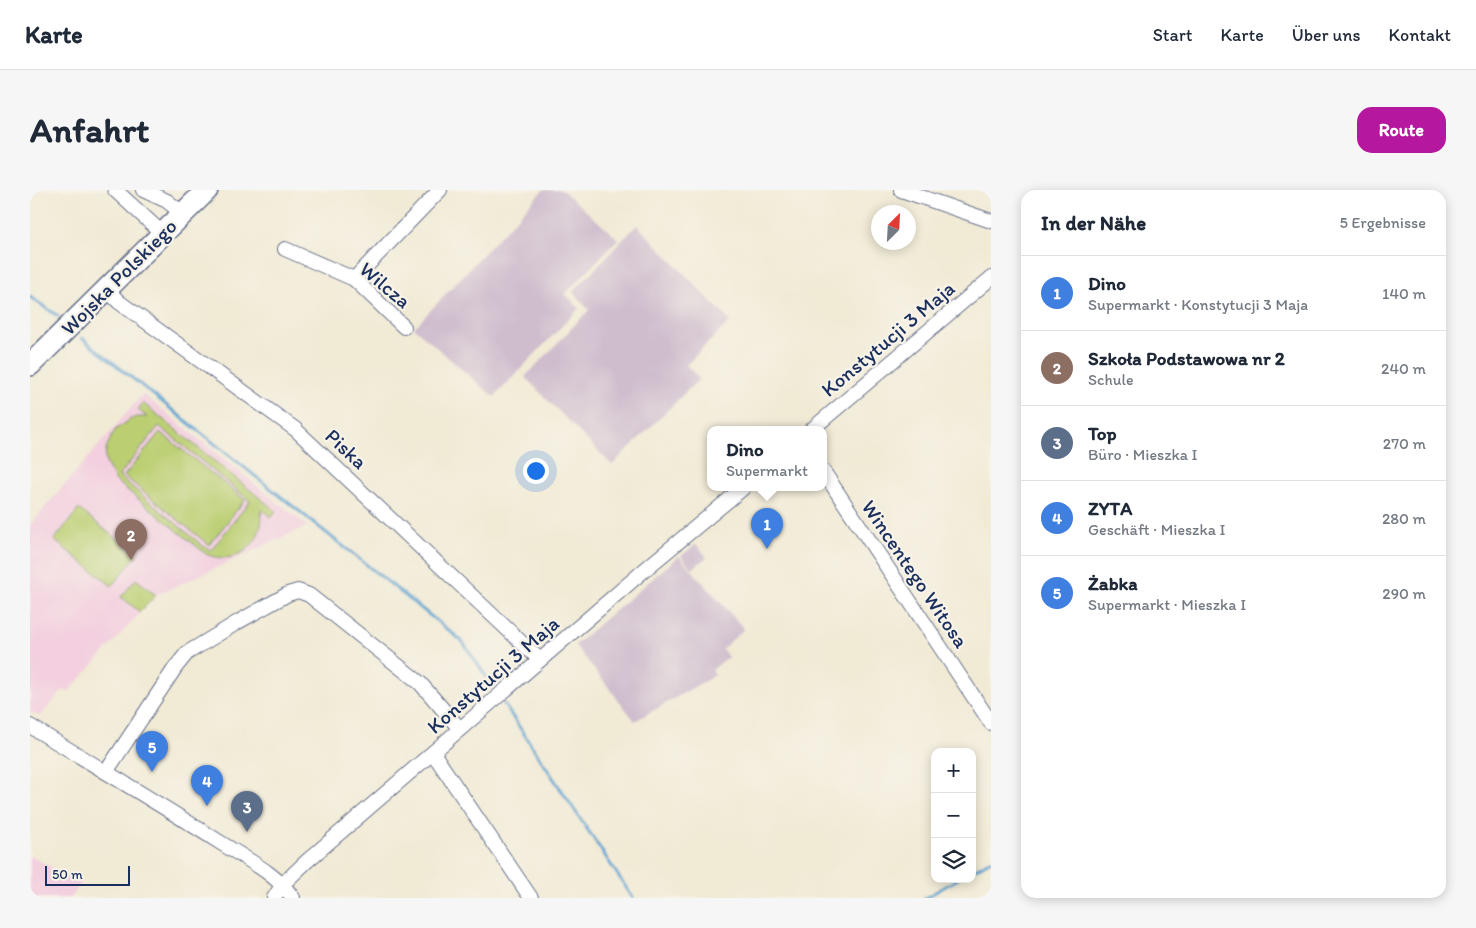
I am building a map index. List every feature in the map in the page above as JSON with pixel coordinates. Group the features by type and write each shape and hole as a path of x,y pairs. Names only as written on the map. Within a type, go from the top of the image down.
{"main road":[{"name":"Wojska Polskiego","path":"30,365 207,190"}],"street":[{"path":"115,190 163,234"},
{"path":"142,190 167,201 183,214"},
{"path":"354,280 440,190"},
{"path":"902,190 991,221"},
{"name":"Wilcza","path":"285,249 354,280 404,327"},
{"name":"Konstytucji 3 Maja","path":"816,426 991,278"},
{"name":"Piska","path":"106,289 119,302 295,429 540,660"},
{"name":"Wincentego Witosa","path":"827,477 991,723"},
{"name":"Konstytucji 3 Maja","path":"274,898 283,884 299,868 648,567 739,491"},
{"path":"106,772 187,653 288,594 298,591 309,595 420,684 460,729"},
{"path":"30,726 181,818 283,884 293,898"},
{"path":"432,753 491,836 531,898"}],"shaded area":[{"path":"543,190 562,190 618,239 565,294 579,308 494,397 414,328"},
{"path":"637,225 730,321 686,365 699,379 612,465 525,377 589,310 573,292"},
{"path":"143,394 307,526 156,595 74,686 68,692 63,690 40,717 30,711 30,525"},
{"path":"696,544 707,557 692,569 681,556"},
{"path":"679,556 744,629 722,649 728,657 712,670 715,675 635,721 575,645"},
{"path":"30,856 81,883 71,898 30,898"}],"green space":[{"path":"143,403 276,511 271,517 261,509 262,521 259,532 247,549 238,555 228,558 206,554 116,481 106,463 107,446 115,430 131,419 147,417 138,410","holes":["159,426 250,501 211,550 203,546 119,476"]},
{"path":"160,432 245,500 209,545 124,476"},
{"path":"79,509 137,555 112,586 54,540"},
{"path":"136,579 156,595 140,612 121,597"}],"waterway":[{"path":"30,297 58,316"},
{"path":"82,338 462,641 492,685"},
{"path":"504,704 633,898"},
{"path":"976,869 991,860"},
{"path":"925,898 951,883"}],"place":[{"name":"Dino","path":"767,549"},
{"name":"Szkoła Podstawowa nr 2","path":"131,560"},
{"name":"Żabka","path":"152,772"},
{"name":"ZYTA","path":"207,806"},
{"name":"Top","path":"247,832"}]}
